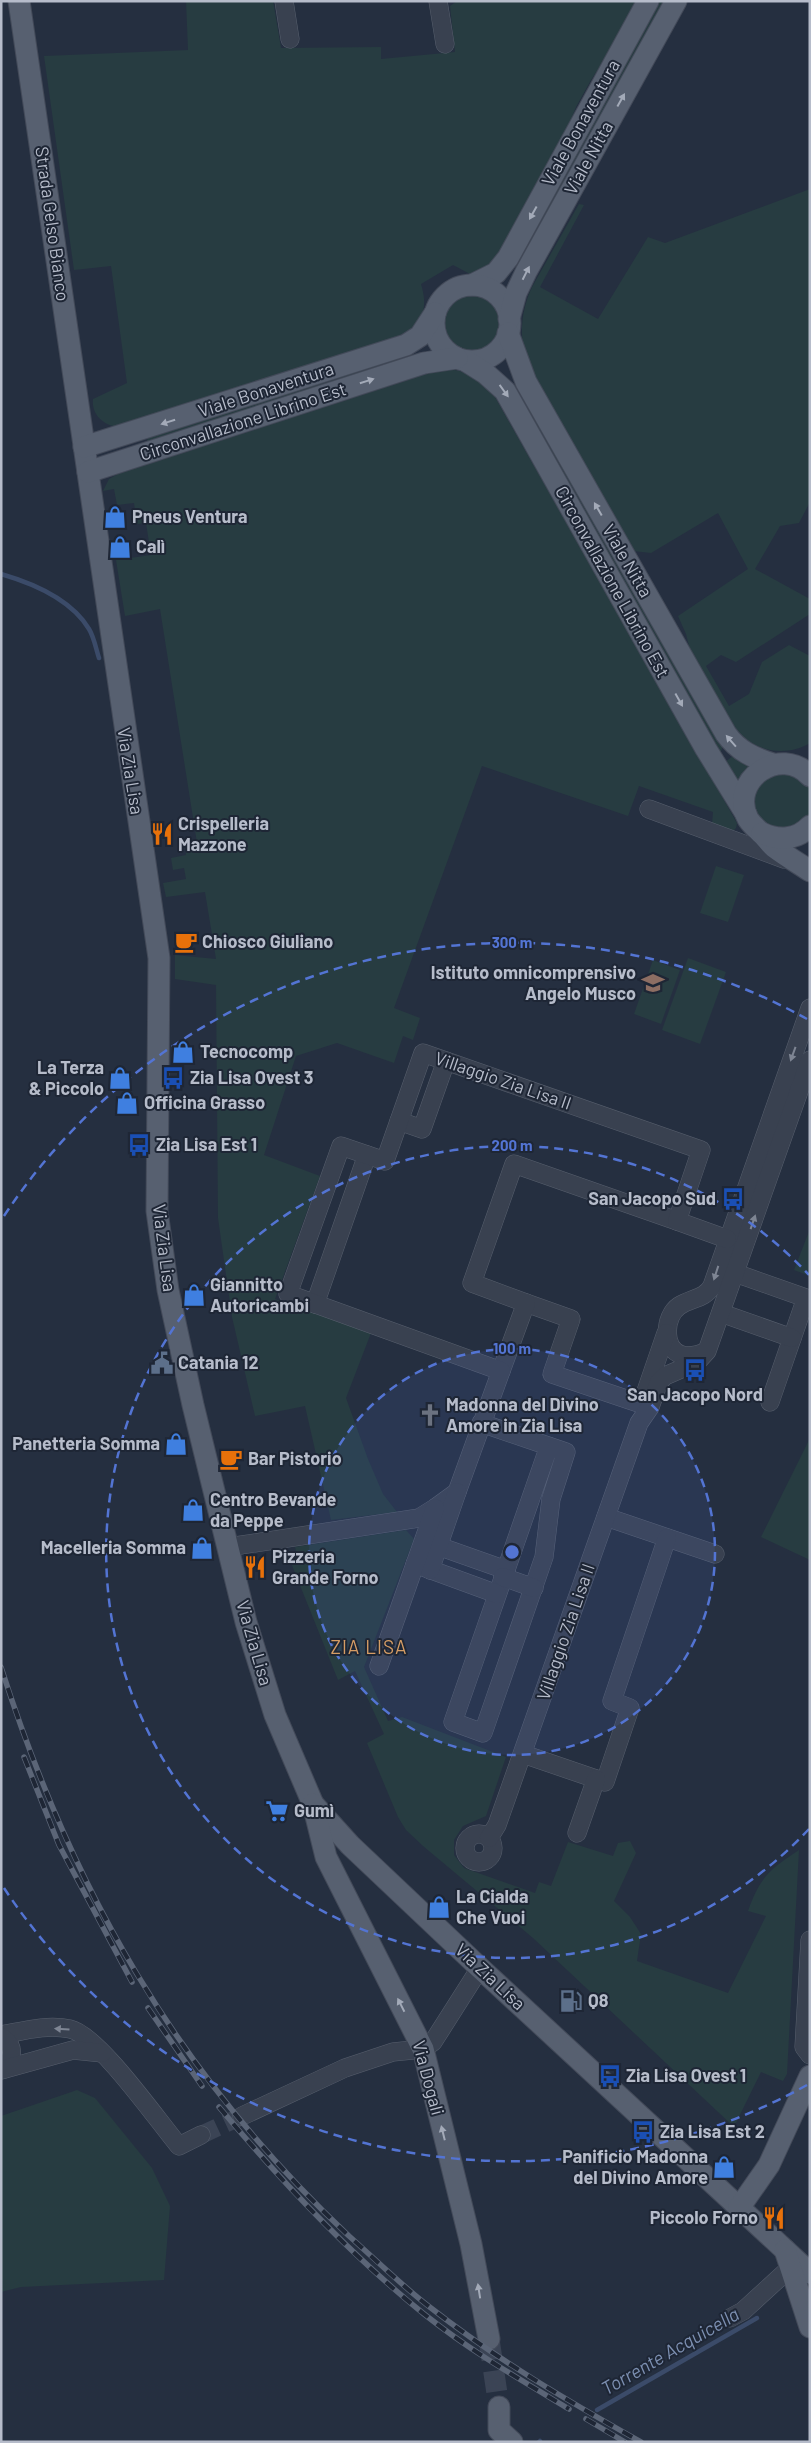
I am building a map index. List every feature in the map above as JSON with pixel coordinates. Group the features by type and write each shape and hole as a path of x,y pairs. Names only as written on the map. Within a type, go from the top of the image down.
{"main road":[{"name":"Strada Gelso Bianco","path":"19,1 88,472"},
{"name":"Viale Bonaventura","path":"472,285 496,273 508,258 648,1"},
{"name":"Viale Nitta","path":"676,1 526,272 516,293 509,326 526,382 726,734 733,744 746,753 780,764 801,768 810,776"},
{"path":"472,285 487,288 499,297 507,309 509,326 504,342 494,354 481,360 462,360 448,354 439,342 434,328 435,313 439,304 449,293 462,286 472,285"},
{"name":"Viale Bonaventura","path":"84,447 141,431 406,345 420,336 435,313"},
{"name":"Circonvallazione Librino Est","path":"88,472 424,363 462,360 486,373 504,391 702,741 752,822 772,846 802,867"},
{"path":"141,431 146,454"},
{"name":"Via Zia Lisa","path":"88,472 159,958 157,1212 162,1250 193,1405 246,1622 275,1715 313,1804 339,1833 480,1968 739,2208 795,2264 809,2324"},
{"path":"810,752 759,771 748,783 744,798 752,822 774,838 788,838 801,833 810,826"},
{"name":"Via Dogali","path":"313,1804 326,1857 423,2049 471,2244 489,2339"},
{"path":"326,1857 339,1833"},
{"path":"739,2208 769,2165 810,2076"},
{"path":"498,2407 506,2436"}],"street":[{"path":"284,1 290,40"},
{"path":"438,1 445,44"},
{"path":"649,809 802,867"},
{"path":"743,844 752,822"},
{"path":"645,1405 674,1312 678,1306 708,1293 810,1008"},
{"name":"Villaggio Zia Lisa II","path":"501,1370 288,1294 341,1146 385,1161 422,1052 701,1150 677,1222"},
{"path":"645,1405 664,1376 697,1362 703,1358 707,1351 810,1060"},
{"path":"399,1121 422,1129 446,1061"},
{"path":"315,1304 367,1155"},
{"path":"645,1405 552,1374 571,1319 472,1283 514,1164 727,1239"},
{"path":"735,1273 808,1293 770,1402"},
{"path":"423,1567 438,1546 526,1303"},
{"path":"721,1312 792,1338"},
{"path":"666,1333 669,1346 681,1354 698,1354 707,1351"},
{"name":"Villaggio Zia Lisa II","path":"488,1838 497,1825 523,1754 645,1405"},
{"path":"481,1423 549,1446 566,1452 551,1499 544,1556 482,1733 453,1722 549,1446"},
{"path":"228,1547 419,1518 457,1492"},
{"path":"380,1666 423,1567 436,1508"},
{"path":"606,1517 715,1554"},
{"path":"523,1754 605,1782 630,1708 612,1702 667,1538"},
{"path":"438,1546 502,1580"},
{"path":"423,1567 502,1580 534,1588"},
{"path":"577,1833 596,1778"},
{"path":"810,1940 804,2047 810,2055"},
{"path":"242,2116 345,2068 393,2052 423,2049 433,2042 480,1968"},
{"path":"1,2036 40,2028 69,2029 80,2032 102,2053 179,2146 201,2135"},
{"path":"1,2036 11,2047 12,2055 10,2063 2,2069"},
{"path":"2,2069 73,2050 102,2053"},
{"path":"730,2318 743,2311 795,2264"}],"green space":[{"path":"186,1 273,1 281,48 381,47 381,59 455,52 450,6 457,1 639,1 576,107 562,142 494,263 470,274 453,265 421,284 424,302 422,316 413,327 398,336 123,427 117,427 101,420 94,411 93,405 93,399 127,383 111,266 74,270 44,56 188,50"},
{"path":"658,1 669,1 521,261 519,257"},
{"path":"810,189 810,502 799,523 780,526 755,569 810,599 810,614 736,662 721,655 706,666 729,706 749,694 762,662 789,645 810,656 810,743 800,748 780,751 770,750 751,743 736,729 690,650 686,634 678,616 748,569 718,513 651,553 633,551 526,360 522,341 522,323 525,305 532,287 579,204 584,205 540,287 598,319 648,237 665,243"},
{"path":"472,294 488,299 493,303 497,308 502,324 497,340 493,345 488,349 472,354 456,349 451,345 447,340 442,324 447,308 451,303 456,299"},
{"path":"404,355 405,360 147,442 149,437"},
{"path":"442,369 450,369 472,376 495,397 737,823 736,828 732,832 712,824 713,812 639,786 628,816 482,766 394,1008 420,1018 413,1040 403,1036 394,1063 337,1043 296,1056 264,1155 320,1176 275,1299 371,1333 346,1398 383,1494 397,1512 331,1520 305,1406 255,1416 232,1317 218,1218 216,985 175,979 175,955 216,959 205,892 166,897 163,883 186,879 184,868 173,870 171,858 186,855 185,845 197,843 160,609 125,616 116,560 151,555 146,523 137,524 134,503 117,505 114,489 103,491 109,479 118,474"},
{"path":"525,399 723,746 721,751 718,751 520,401"},
{"path":"734,755 752,766 738,784 724,763"},
{"path":"791,772 809,787 810,813 807,818 788,832 759,823 751,800 767,774"},
{"path":"716,866 744,875 728,922 700,913"},
{"path":"688,958 726,972 700,1044 662,1030"},
{"path":"653,960 680,970 661,1024 634,1014"},
{"path":"810,1229 810,1276 794,1270"},
{"path":"810,1438 810,1560 761,1537"},
{"path":"406,1530 414,1539 364,1667 388,1721 402,1717 506,1757 486,1816 463,1826 454,1840 454,1855 464,1868 535,1893 539,1882 551,1886 568,1842 613,1856 618,1843 630,1841 636,1853 614,1901 630,1917 641,1934 637,1961 728,1993 766,1916 748,1911 752,1899 767,1875 799,1850 787,2074 783,2081 761,2072 734,2127 533,1938 423,1846 406,1830 398,1817 367,1743 384,1734 355,1671 338,1680 287,1553 296,1551 295,1547"},
{"path":"77,2090 95,2098 152,2168 170,2206 164,2280 21,2287 1,2292 1,2116"}],"waterway":[{"path":"1,574 38,587 72,609 89,629 99,658"},
{"name":"Torrente Acquicella","path":"597,2410 757,2318"}],"tunnel":[{"path":"201,2135 242,2116"},
{"path":"489,2339 499,2407"}],"railway":[{"path":"1,1667 29,1749 61,1827 97,1902 137,1974 182,2044 232,2110 288,2174 349,2236 420,2300 507,2362 641,2442"},
{"path":"24,1757 59,1845 132,1982"},
{"path":"148,2008 202,2086"},
{"path":"219,2107 266,2162 316,2215 396,2291 459,2340 569,2409"},
{"path":"586,2419 625,2442"}],"place":[{"name":"Pneus Ventura","path":"115,517"},
{"name":"Calì","path":"120,547"},
{"name":"Crispelleria Mazzone","path":"162,834"},
{"name":"Chiosco Giuliano","path":"186,942"},
{"name":"Istituto omnicomprensivo Angelo Musco","path":"653,983"},
{"name":"Tecnocomp","path":"183,1052"},
{"name":"La Terza & Piccolo","path":"120,1078"},
{"name":"Zia Lisa Ovest 3","path":"173,1078"},
{"name":"Officina Grasso","path":"127,1103"},
{"name":"Zia Lisa Est 1","path":"139,1145"},
{"name":"San Jacopo Sud","path":"733,1199"},
{"name":"Giannitto Autoricambi","path":"194,1295"},
{"name":"Catania 12","path":"162,1363"},
{"name":"San Jacopo Nord","path":"695,1370"},
{"name":"Madonna del Divino Amore in Zia Lisa","path":"430,1415"},
{"name":"Panetteria Somma","path":"176,1444"},
{"name":"Bar Pistorio","path":"231,1459"},
{"name":"Centro Bevande da Peppe","path":"193,1510"},
{"name":"Macelleria Somma","path":"202,1548"},
{"name":"Pizzeria Grande Forno","path":"255,1567"},
{"name":"Gumì","path":"277,1811"},
{"name":"La Cialda Che Vuoi","path":"439,1907"},
{"name":"Q8","path":"571,2001"},
{"name":"Zia Lisa Ovest 1","path":"610,2076"},
{"name":"Zia Lisa Est 2","path":"643,2132"},
{"name":"Panificio Madonna del Divino Amore","path":"724,2167"},
{"name":"Piccolo Forno","path":"774,2218"}],"district":[{"name":"ZIA LISA","path":"369,1647"}]}
